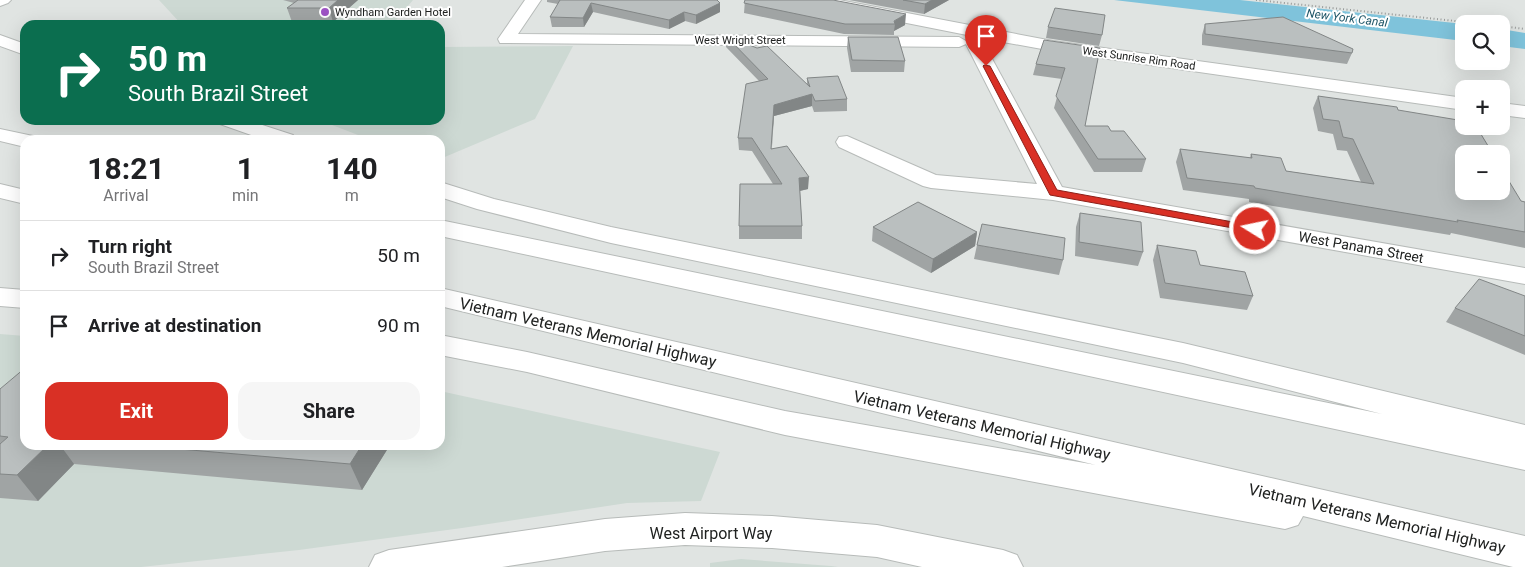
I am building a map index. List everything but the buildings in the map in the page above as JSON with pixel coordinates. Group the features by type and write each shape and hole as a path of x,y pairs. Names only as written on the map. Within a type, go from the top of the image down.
{"main road":[{"name":"West Wright Street","path":"533,0 506,39 982,39"},
{"name":"West Sunrise Rim Road","path":"816,0 982,39 1053,46 1455,103"},
{"path":"982,39 1053,192"},
{"path":"0,40 20,48"},
{"path":"0,57 20,59"},
{"path":"1510,110 1525,112"},
{"path":"242,125 270,135"},
{"path":"0,136 20,140"},
{"name":"West Panama Street","path":"848,142 931,181 1053,192 1525,276"},
{"path":"445,190 514,211 610,235 1183,354 1525,438"},
{"path":"0,191 20,196"},
{"path":"445,229 1525,457"},
{"path":"0,297 20,299"},
{"name":"Vietnam Veterans Memorial Highway","path":"445,298 1525,553"},
{"path":"445,346 528,362 786,422 1525,558"},
{"name":"West Airport Way","path":"390,567 605,535 685,529 772,532 877,542 1002,567"}],"path":[{"path":"1256,0 1455,21"},
{"path":"1510,27 1525,29"}],"shaded area":[{"path":"159,0 413,0 396,20 177,20"},
{"path":"573,46 535,119 445,157 445,135 358,135 332,125 445,125 445,47"},
{"path":"0,334 20,336 20,450 445,450 445,392 720,452 701,501 627,503 299,550 141,567 0,567"},
{"path":"741,559 838,567 710,567 710,563"}],"water":[{"name":"New York Canal","path":"1114,0 1240,0 1455,23 1455,40"},
{"path":"1510,30 1525,33 1525,49 1510,47"}],"place":[{"name":"Wyndham Garden Hotel","path":"325,12"}],"route":[{"path":"986,66 1053,192 1255,229"}]}
